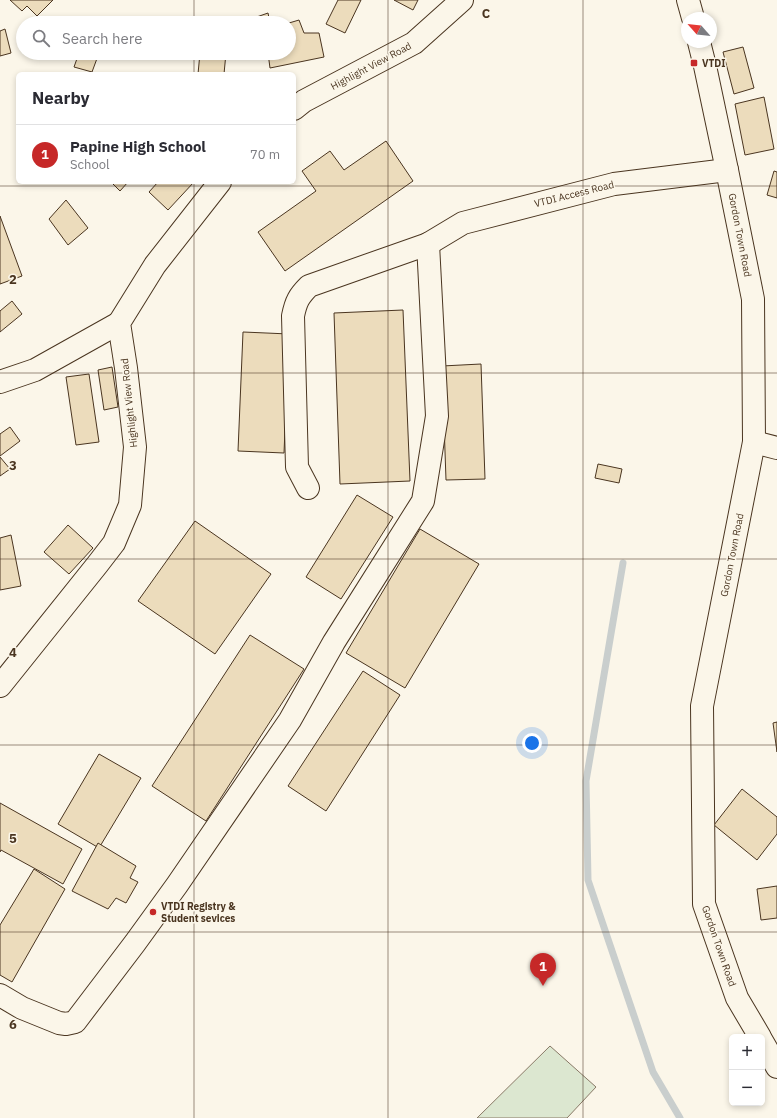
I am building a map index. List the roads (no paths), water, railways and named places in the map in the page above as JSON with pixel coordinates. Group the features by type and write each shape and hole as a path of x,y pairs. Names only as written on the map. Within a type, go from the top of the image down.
{"main road":[{"name":"Highlight View Road","path":"296,107 304,101 414,43 462,0"},
{"path":"688,0 691,12"},
{"name":"Gordon Town Road","path":"700,48 753,299 754,442 702,706 704,904 737,998 758,1034"},
{"name":"VTDI Access Road","path":"308,488 297,467 293,316 295,304 300,295 309,286 428,244 463,223 614,184 727,170"},
{"path":"0,382 35,370 119,323 155,265 218,184"},
{"path":"0,995 22,1008 59,1023 66,1024 75,1022 136,943 178,885 290,720 334,642 422,501 437,416 428,244"},
{"name":"Highlight View Road","path":"0,686 114,543 130,505 135,447 119,323"},
{"path":"754,442 777,448"},
{"path":"765,1046 777,1067"}],"waterway":[{"path":"623,563 586,781 588,880 653,1072 680,1118"}],"place":[{"name":"VTDI","path":"694,63"},
{"name":"VTDI Registry & Student sevices","path":"153,912"},
{"name":"Papine High School","path":"543,986"}]}
